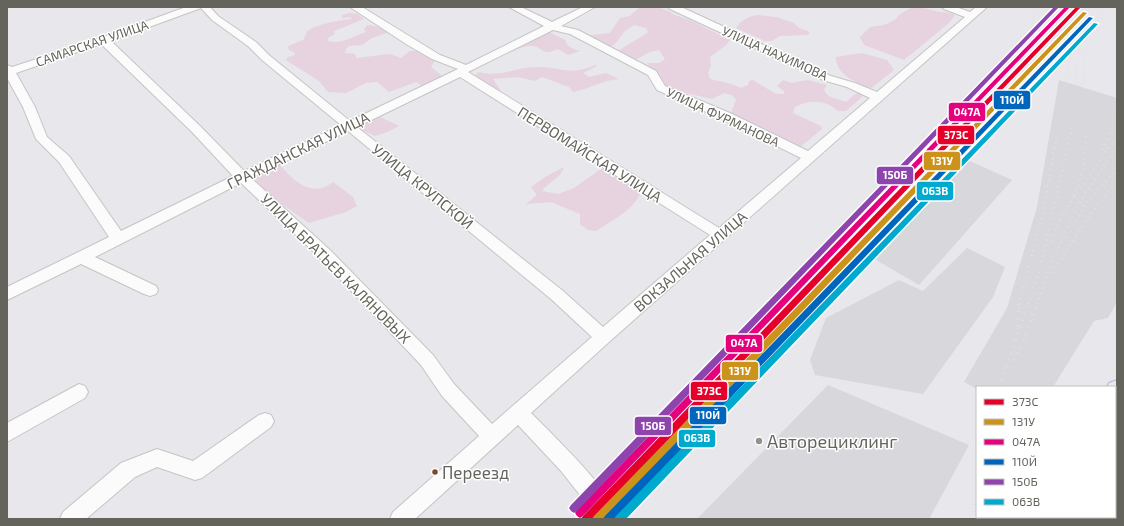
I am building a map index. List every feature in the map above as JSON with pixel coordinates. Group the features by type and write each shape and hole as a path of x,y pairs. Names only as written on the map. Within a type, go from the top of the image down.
{"street":[{"name":"САМАРСКАЯ УЛИЦА","path":"8,70 90,44 102,42 179,12 197,7"},
{"name":"УЛИЦА КРУПСКОЙ","path":"205,7 215,18 252,44 266,58 557,295 603,337"},
{"name":"ПЕРВОМАЙСКАЯ УЛИЦА","path":"355,7 429,53 463,71 720,235"},
{"name":"УЛИЦА ФУРМАНОВА","path":"514,7 551,26 574,32 652,73 661,88 810,156"},
{"name":"ГРАЖДАНСКАЯ УЛИЦА","path":"7,294 348,125 463,71 590,7"},
{"name":"УЛИЦА НАХИМОВА","path":"673,7 828,78 851,84 878,97"},
{"path":"947,7 977,11"},
{"name":"ВОКЗАЛЬНАЯ УЛИЦА","path":"400,519 603,337 977,11"},
{"name":"УЛИЦА БРАТЬЕВ КАЛЯНОВЫХ","path":"102,42 107,43 196,129 227,163 325,254 427,360 448,390 492,437"},
{"path":"8,70 29,108 42,139 64,159 118,239"},
{"path":"81,257 150,290"},
{"path":"7,433 79,392"},
{"path":"518,414 543,438 595,496 611,519"},
{"path":"70,519 128,470 157,458 196,471 265,421"}],"shaded area":[{"path":"640,7 657,7 668,11 730,40 726,45 710,57 711,66 708,73 710,79 741,88 748,85 749,81 753,80 776,94 784,94 784,91 777,86 783,80 792,83 808,80 827,85 824,90 828,96 846,102 860,92 863,96 846,111 838,111 828,104 817,102 806,103 795,107 793,113 821,126 822,129 799,148 741,122 740,118 731,113 736,100 732,95 724,93 712,99 673,90 663,84 647,63 659,63 665,59 659,50 650,52 633,61 618,52 648,32 646,28 634,25 625,31 614,45 607,47 590,37 591,35 610,33 620,18 630,16"},
{"path":"910,7 955,15 950,22 904,60 864,45 860,37 870,27 884,25 895,20 900,14 911,8"},
{"path":"349,13 358,14 364,19 334,31 335,34 328,38 328,41 343,41 366,32 364,29 367,25 378,27 387,33 372,38 362,45 349,46 345,53 355,54 356,58 390,54 401,58 410,51 419,51 433,59 434,62 431,67 441,75 441,78 432,84 422,86 416,82 389,92 377,82 366,83 346,93 328,92 319,81 286,60 288,57 295,55 295,53 289,50 288,46 303,40 307,32 311,29 328,23 352,19 350,17 342,18 342,15"},
{"path":"758,15 776,17 794,23 799,28 810,33 807,35 780,36 772,41 765,41 736,28 740,23 751,16"},
{"path":"549,32 565,40 571,48 580,51 568,55 558,49 545,52 536,46 529,46 504,55"},
{"path":"862,53 887,60 894,70 870,89 848,77 839,68 837,63 836,57"},
{"path":"597,64 595,67 583,73 589,77 606,73 619,79 607,81 573,92 569,87 542,77 535,81 518,77 493,79 501,91 494,89 475,75 479,72 494,74 529,67 546,67 573,71 588,68"},
{"path":"1059,80 1117,98 1117,302 1108,318 1094,321 1054,386 976,386 976,388 964,382 1007,308 1037,207"},
{"path":"376,115 399,126 375,136 362,130 360,124"},
{"path":"963,158 1012,180 919,285 871,257"},
{"path":"273,166 281,166 298,183 311,188 318,189 326,187 333,182 353,197 357,206 346,212 309,223 259,188 254,176"},
{"path":"564,167 560,174 542,191 558,194 574,188 601,169 604,169 641,192 633,205 596,231 588,230 580,224 580,214 551,202 526,204 537,195 531,187 545,177"},
{"path":"967,248 1005,267 993,297 923,394 815,375 810,360 826,318 899,280 923,291"},
{"path":"828,385 969,445 929,519 697,519"}],"railway":[{"path":"1030,32 1037,7"},
{"path":"1071,133 1077,63 1080,46 1103,7"},
{"path":"1095,24 1115,7"},
{"path":"1057,133 1074,36 1078,23 1089,10"},
{"path":"938,133 1027,37"},
{"path":"1086,133 1084,62 1088,40"},
{"path":"966,133 1044,50"},
{"path":"1110,133 1114,105"},
{"path":"958,142 967,132"},
{"path":"1019,304 1044,210 1057,132"},
{"path":"1028,304 1039,272 1071,132"},
{"path":"1103,150 1110,132"},
{"path":"933,138 938,133"},
{"path":"1074,196 1084,168 1086,133"},
{"path":"1051,241 1061,216 1112,144 1117,141"},
{"path":"1037,304 1053,259 1081,200 1117,147"},
{"path":"1076,221 1087,202 1117,169"},
{"path":"1052,273 1096,206 1117,182"},
{"path":"1017,326 1019,303"},
{"path":"1000,386 1028,303"},
{"path":"1014,360 1024,341 1037,303"},
{"path":"974,519 976,488"}],"transit line":[{"name":"150Б","path":"574,508 1057,7"},
{"name":"047А","path":"580,513 1068,7"},
{"name":"373C","path":"586,519 1079,7"},
{"name":"131У","path":"597,519 1085,13"},
{"name":"110Й","path":"608,519 1091,18"},
{"name":"063В","path":"619,519 1096,24"}],"place":[{"name":"Авторециклинг","path":"759,441"},
{"name":"Переезд","path":"435,472"}]}
